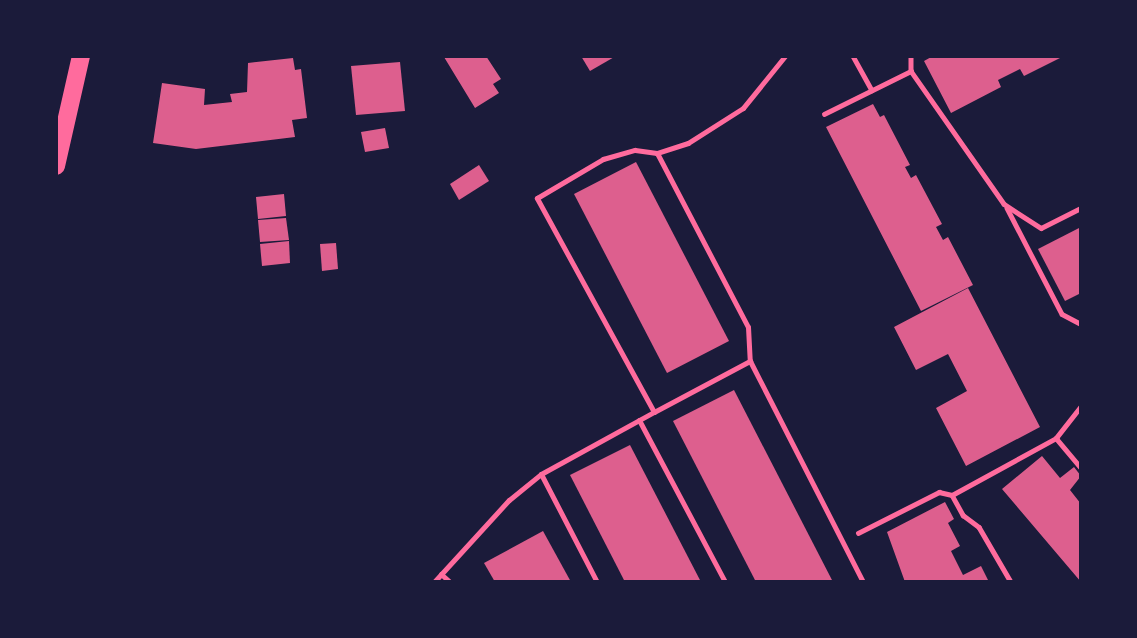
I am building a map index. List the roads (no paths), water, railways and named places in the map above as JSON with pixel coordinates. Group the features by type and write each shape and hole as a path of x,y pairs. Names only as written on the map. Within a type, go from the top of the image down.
{"main road":[{"path":"56,166 81,56"}],"lane":[{"path":"654,412 537,198 603,159 635,150 657,153 688,143 743,108 785,56"},
{"path":"657,153 748,327 750,361 863,582"},
{"path":"434,582 509,500 541,474 750,361"},
{"path":"639,420 725,582"},
{"path":"541,474 597,582"},
{"path":"441,574 450,582"}]}
